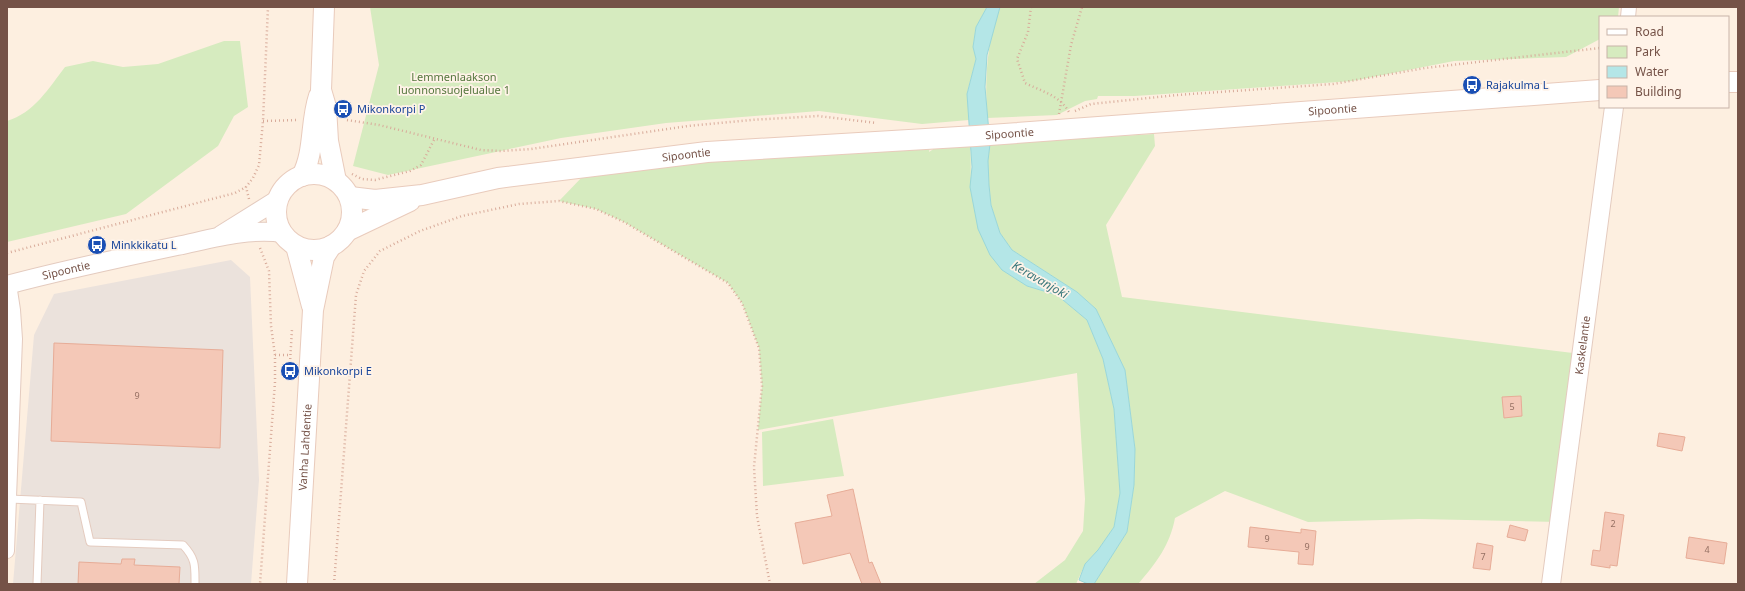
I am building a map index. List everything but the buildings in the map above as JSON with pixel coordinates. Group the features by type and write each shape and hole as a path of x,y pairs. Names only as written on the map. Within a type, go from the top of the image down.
{"main road":[{"path":"302,176 311,154 315,107 321,90 324,7"},
{"path":"321,90 326,107 328,141 343,177 342,186 350,198 352,210 351,224 345,236 331,246 322,250 309,250 289,240 278,227 276,214 277,200 284,189 293,180 302,176 319,174 343,177"},
{"name":"Sipoontie","path":"350,198 375,200 422,195 498,178 707,152 931,139 1599,90"},
{"name":"Sipoontie","path":"347,231 422,195"},
{"name":"Vanha Lahdentie","path":"289,240 313,310"},
{"name":"Vanha Lahdentie","path":"297,584 313,310 324,257 331,246"}],"street":[{"name":"Kaskelantie","path":"1551,584 1614,108"},
{"name":"Sipoontie","path":"219,237 252,214 277,200"},
{"name":"Sipoontie","path":"8,284 69,269 219,237 256,232 289,240"},
{"path":"7,551 10,404 15,338 13,310 8,284"}],"lane":[{"path":"9,499 81,502 90,542 183,545 192,555 195,571 194,584"},
{"path":"37,584 40,500"}],"path":[{"path":"7,253 235,193 246,187 253,178 259,165 268,7"},
{"path":"1031,7 1028,32 1017,59 1025,83 1055,96 1070,113"},
{"path":"1082,7 1071,45 1058,119 1091,104 1177,95 1333,84 1425,68 1599,48"},
{"path":"347,120 379,125 481,150 500,151 531,149 688,126 751,120 818,116 878,124"},
{"path":"343,117 343,124"},
{"path":"262,121 305,120"},
{"path":"343,177 376,180 410,171 421,165 435,138"},
{"path":"246,187 252,214"},
{"path":"334,584 356,295 364,271 380,251 420,231 462,216 519,204 559,201 596,209 624,222 728,283 742,303 759,348 762,386 754,468 757,516 770,584"},
{"path":"256,232 257,242 269,271 271,326 275,355 275,382 260,584"},
{"path":"289,379 292,329"},
{"path":"275,355 291,355"}],"shaded area":[{"path":"231,260 250,277 259,480 251,584 13,584 34,335 54,294"}],"green space":[{"name":"Lemmenlaakson luonnonsuojelualue 1","path":"370,7 987,7 976,27 973,47 976,59 967,93 969,120 922,124 819,111 666,123 561,138 388,175 353,166 379,65"},
{"path":"1000,7 1619,7 1618,16 1599,16 1599,40 1566,57 1454,61 1352,81 1135,96 1098,96 1097,99 1085,101 1057,115 987,118 986,90 989,48 995,21"},
{"path":"224,41 240,41 248,107 234,116 218,146 126,214 7,242 7,121 17,117 33,106 47,91 65,67 93,61 123,67 158,64"},
{"path":"1154,134 1155,146 1106,225 1122,297 1581,354 1559,522 1419,519 1308,522 1225,491 1175,518 1170,537 1162,553 1139,583 1094,584 1127,532 1134,485 1135,449 1125,370 1096,309 1077,292 1012,250 1000,233 991,205 988,161 990,144"},
{"path":"931,139 929,152 935,148 970,145 971,187 973,201 1027,286 1057,295 1087,320 1103,359 1114,409 1120,493 1114,527 1098,550 1085,564 1076,584 1034,584 1065,560 1083,531 1085,499 1077,373 758,430 762,386 759,348 742,303 728,283 624,222 596,209 559,201 585,174"},
{"path":"833,419 844,476 763,486 762,432"}],"water":[{"name":"Keravanjoki","path":"987,7 1000,7 987,55 985,87 990,144 988,161 991,205 1000,233 1012,250 1077,292 1096,309 1125,370 1135,449 1134,485 1127,532 1094,584 1088,584 1079,580 1085,564 1098,550 1114,527 1120,493 1114,409 1103,359 1087,320 1057,295 1027,286 1002,270 990,255 978,229 970,187 972,167 967,94 976,59 973,47 976,27"}],"place":[{"name":"Rajakulma L","path":"1472,85"},
{"name":"Mikonkorpi P","path":"343,109"},
{"name":"Minkkikatu L","path":"97,245"},
{"name":"Mikonkorpi E","path":"290,371"}]}
